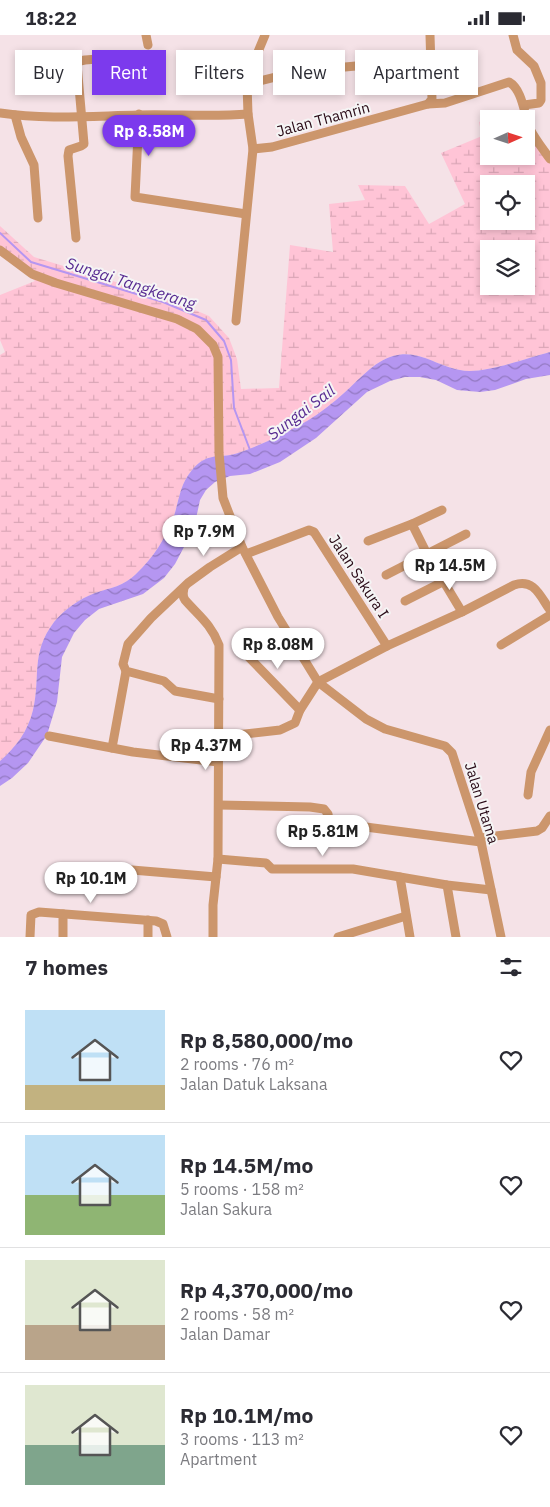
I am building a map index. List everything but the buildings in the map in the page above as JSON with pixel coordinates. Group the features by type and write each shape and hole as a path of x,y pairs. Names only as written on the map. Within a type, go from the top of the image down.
{"street":[{"path":"146,35 148,45"},
{"path":"259,50 265,35"},
{"path":"428,104 432,99 430,35"},
{"path":"513,35 517,50 534,66 541,83 541,100 539,103 524,105"},
{"path":"76,237 68,150 84,144 78,64 80,61 92,60"},
{"path":"263,80 300,71 355,66"},
{"name":"Jalan Thamrin","path":"253,149 272,147 428,104 445,103 509,82 513,84 524,105 530,128 550,159"},
{"path":"236,321 253,149 247,95"},
{"path":"0,113 82,116 226,116 248,114"},
{"path":"15,115 21,137 34,165 38,218"},
{"path":"139,115 135,197 246,214"},
{"name":"Jalan Utama","path":"0,249 32,274 64,286 177,319 198,329 213,345 218,357 220,483 223,498 244,550 278,617 318,682 366,719 384,729 445,746 452,753 480,840 501,937"},
{"path":"0,261 8,257"},
{"path":"368,541 442,510"},
{"path":"412,524 427,554 462,612"},
{"name":"Jalan Sakura I","path":"244,550 309,530 314,532 387,646"},
{"path":"386,575 466,534"},
{"path":"112,748 126,671 123,664 128,644 151,618 210,567 244,550"},
{"path":"405,601 484,561"},
{"path":"218,737 280,730 295,723 300,710 318,682 387,646 462,612 514,585 522,582 531,585 550,611"},
{"path":"184,589 184,599 206,621 215,634 219,645 219,805 218,859 213,905 214,937"},
{"path":"501,645 550,615"},
{"path":"238,646 300,710"},
{"path":"126,671 164,681 175,691 218,699"},
{"path":"528,795 531,772 550,730"},
{"path":"49,737 133,752 218,762"},
{"path":"219,805 317,808 324,809 328,814 329,820 334,823 480,840 537,831 542,828 550,817"},
{"path":"218,859 266,863 272,869 353,869 447,885 491,890"},
{"path":"132,870 216,877"},
{"path":"400,877 410,937"},
{"path":"447,885 456,937"},
{"path":"30,937 31,915 39,912 156,921 163,925 167,937"},
{"path":"63,914 63,937"},
{"path":"338,937 406,916"},
{"path":"148,921 148,937"}],"green space":[{"path":"480,137 480,165 535,165 535,145 537,144 550,164 550,352 492,368 469,371 451,368 419,356 402,354 393,356 379,362 312,418 249,449 234,454 209,458 198,464 185,481 174,516 163,540 142,568 122,584 89,595 78,601 54,622 39,655 31,718 21,738 0,761 0,355 5,352 0,340 0,295 35,281 0,255 0,226 34,257 165,297 209,316 229,338 237,359 241,389 279,388 290,245 333,252 329,204 365,200 358,185 405,186 429,224 465,204 441,153"}],"water":[{"name":"Sungai Sail","path":"550,352 550,375 526,379 495,390 480,392 457,390 436,380 420,377 405,377 390,381 367,392 316,438 280,462 250,474 230,476 215,482 206,490 200,500 194,528 175,564 164,578 143,594 99,609 85,620 74,633 62,657 57,702 47,735 28,763 0,786 0,761 21,738 31,718 39,655 54,622 83,598 122,584 142,568 163,540 174,516 185,481 198,464 209,458 234,454 249,449 312,418 379,362 393,356 402,354 419,356 451,368 469,371 492,368"}],"waterway":[{"name":"Sungai Tangkerang","path":"0,233 31,262 163,302 206,320 224,341 231,360 234,408 250,450"}]}
